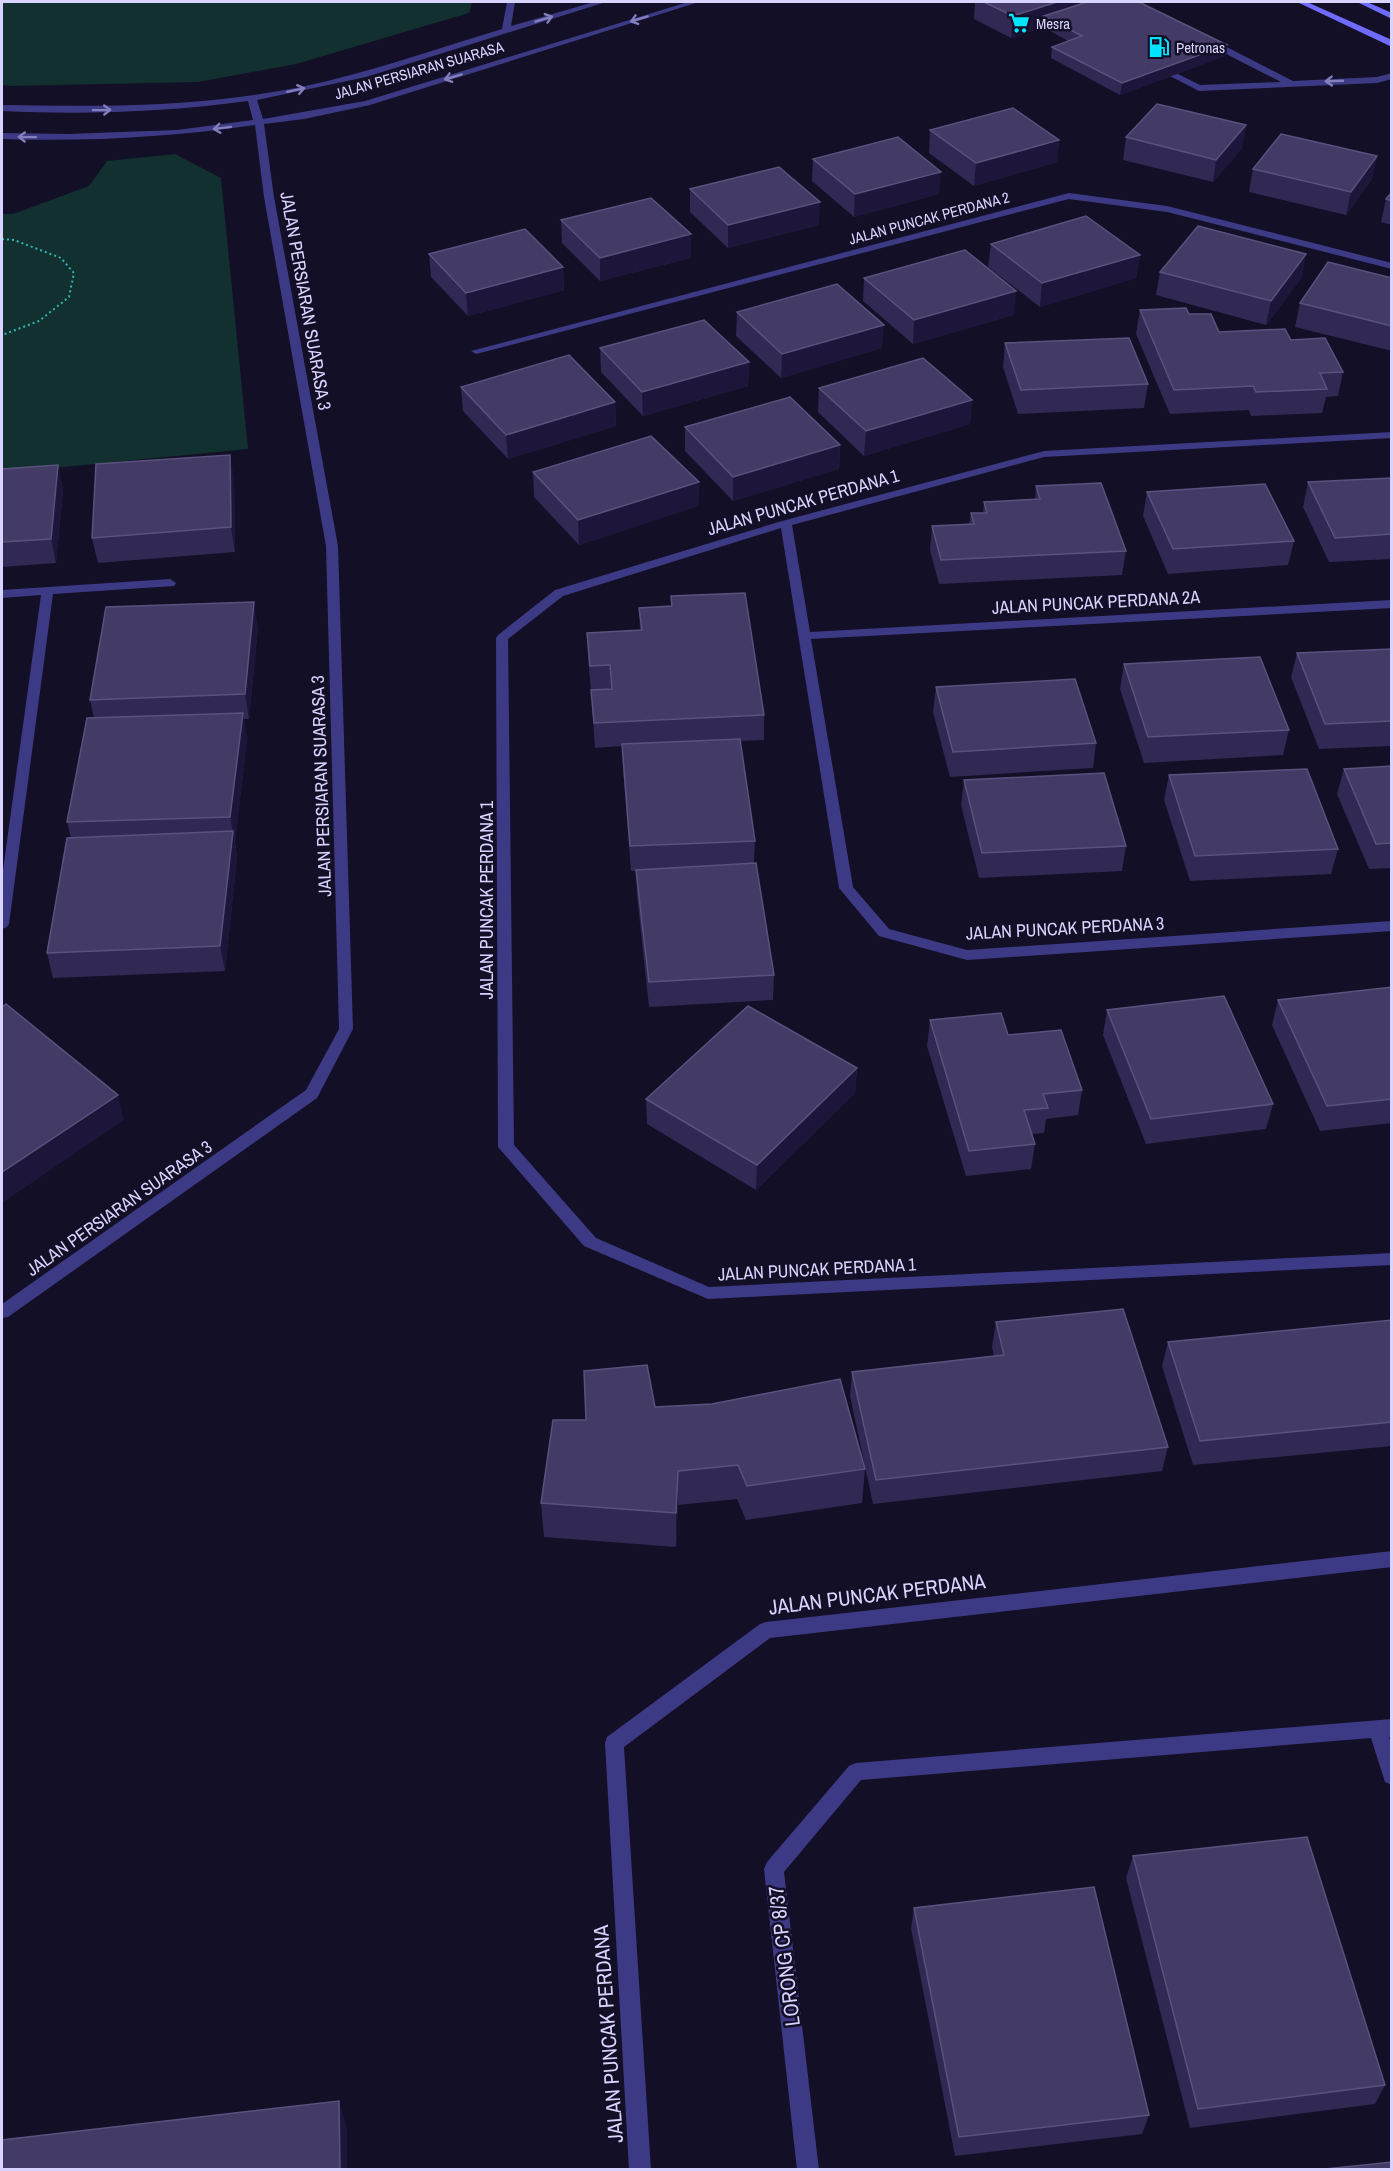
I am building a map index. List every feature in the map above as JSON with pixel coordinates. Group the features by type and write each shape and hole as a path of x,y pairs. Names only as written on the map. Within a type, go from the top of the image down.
{"main road":[{"path":"1301,2 1392,44"},
{"path":"1361,2 1392,16"}],"street":[{"path":"506,31 511,2"},
{"name":"JALAN PERSIARAN SUARASA","path":"2,108 123,109 252,98 342,80 602,2"},
{"name":"JALAN PERSIARAN SUARASA","path":"2,136 119,136 177,133 259,123 367,103 695,2"},
{"path":"1197,36 1289,83"},
{"path":"1173,75 1199,88 1377,80 1392,76"},
{"name":"JALAN PERSIARAN SUARASA 3","path":"2,1312 312,1094 346,1029 332,546 268,197 259,123 252,98"},
{"name":"JALAN PUNCAK PERDANA 2","path":"476,351 1069,196 1167,209 1392,266"},
{"name":"JALAN PUNCAK PERDANA 1","path":"1392,435 1044,454 786,523 559,593 502,638 507,1147 590,1242 708,1293 1392,1259"},
{"name":"JALAN PUNCAK PERDANA 3","path":"786,523 846,888 884,933 968,955 1392,926"},
{"path":"2,594 170,583"},
{"path":"2,924 47,592"},
{"name":"JALAN PUNCAK PERDANA 2A","path":"803,636 1392,604"},
{"name":"JALAN PUNCAK PERDANA","path":"640,2169 614,1743 765,1630 1392,1559"},
{"path":"1384,1728 1392,1776"},
{"name":"LORONG CP 8/37","path":"808,2169 774,1869 856,1772 1384,1728"}],"path":[{"path":"2,239 15,240 61,258 74,273 69,297 39,321 2,335"}],"green space":[{"path":"2,2 472,2 469,13 296,64 198,82 11,86 2,85"},
{"path":"175,154 221,178 248,449 2,473 2,214 13,214 89,186 107,161"}],"building":[{"path":"984,2 1057,2 1013,16"},
{"path":"1087,2 1139,2 1227,45 1122,83 1052,47 1082,36 1044,16"},
{"path":"1157,104 1246,125 1216,160 1126,137"},
{"path":"1013,108 1059,140 976,163 930,130"},
{"path":"1281,134 1377,156 1351,192 1253,169"},
{"path":"898,137 941,172 855,194 813,159"},
{"path":"779,167 820,202 728,225 690,189"},
{"path":"1392,192 1392,201 1386,199"},
{"path":"651,198 691,234 600,258 561,220"},
{"path":"1086,216 1140,255 1042,283 991,244"},
{"path":"1198,226 1306,254 1271,301 1160,272"},
{"path":"525,229 563,267 466,293 429,254"},
{"path":"965,250 1016,291 914,320 864,278"},
{"path":"1328,262 1392,278 1392,326 1300,303"},
{"path":"837,284 884,325 782,354 737,312"},
{"path":"1186,308 1189,314 1211,314 1219,332 1285,329 1291,340 1325,338 1343,372 1320,373 1327,389 1256,392 1253,386 1174,390 1140,310"},
{"path":"704,320 749,362 642,392 600,348"},
{"path":"1129,338 1148,384 1021,390 1005,343"},
{"path":"569,355 615,402 506,435 461,387"},
{"path":"923,358 972,400 866,431 819,388"},
{"path":"790,397 840,445 733,477 685,427"},
{"path":"651,436 699,482 578,520 533,472"},
{"path":"230,455 231,527 92,538 96,464"},
{"path":"58,465 51,539 2,542 2,469"},
{"path":"1392,478 1392,534 1335,538 1308,482"},
{"path":"1101,483 1126,551 941,560 932,526 974,524 971,513 987,513 984,502 1040,499 1036,486"},
{"path":"1265,484 1294,541 1173,549 1147,492"},
{"path":"745,593 764,715 594,723 591,690 612,689 610,665 590,666 587,633 642,630 639,608 672,606 671,596"},
{"path":"254,602 245,694 90,700 106,607"},
{"path":"1392,649 1392,721 1325,724 1297,653"},
{"path":"1260,657 1289,730 1148,737 1124,664"},
{"path":"1075,679 1096,743 953,752 936,687"},
{"path":"243,713 230,817 67,822 87,718"},
{"path":"740,739 755,841 630,846 622,744"},
{"path":"1392,766 1392,843 1376,844 1344,769"},
{"path":"1307,769 1338,849 1195,856 1169,775"},
{"path":"1104,773 1126,846 982,853 964,780"},
{"path":"233,831 220,946 47,953 67,838"},
{"path":"756,863 774,975 649,982 636,870"},
{"path":"1392,987 1392,1099 1327,1106 1278,1000"},
{"path":"1224,996 1273,1104 1151,1119 1107,1010"},
{"path":"6,1004 118,1095 2,1172 2,1007"},
{"path":"748,1006 857,1068 757,1165 646,1099"},
{"path":"1001,1013 1008,1035 1061,1030 1082,1090 1043,1094 1048,1108 1024,1110 1035,1144 969,1151 930,1020"},
{"path":"1123,1309 1168,1447 876,1480 852,1372 1004,1355 996,1322"},
{"path":"1392,1320 1392,1422 1200,1441 1168,1342"},
{"path":"647,1365 655,1407 712,1404 840,1379 865,1469 747,1486 738,1465 678,1471 676,1513 541,1503 553,1420 586,1420 584,1371"},
{"path":"1307,1837 1385,2085 1198,2109 1133,1856"},
{"path":"1094,1887 1149,2115 959,2137 914,1908"},
{"path":"339,2101 340,2169 2,2169 2,2140"},
{"path":"1392,2162 1392,2169 1325,2169"}],"place":[{"name":"Mesra","path":"1019,23"},
{"name":"Petronas","path":"1159,47"}]}
